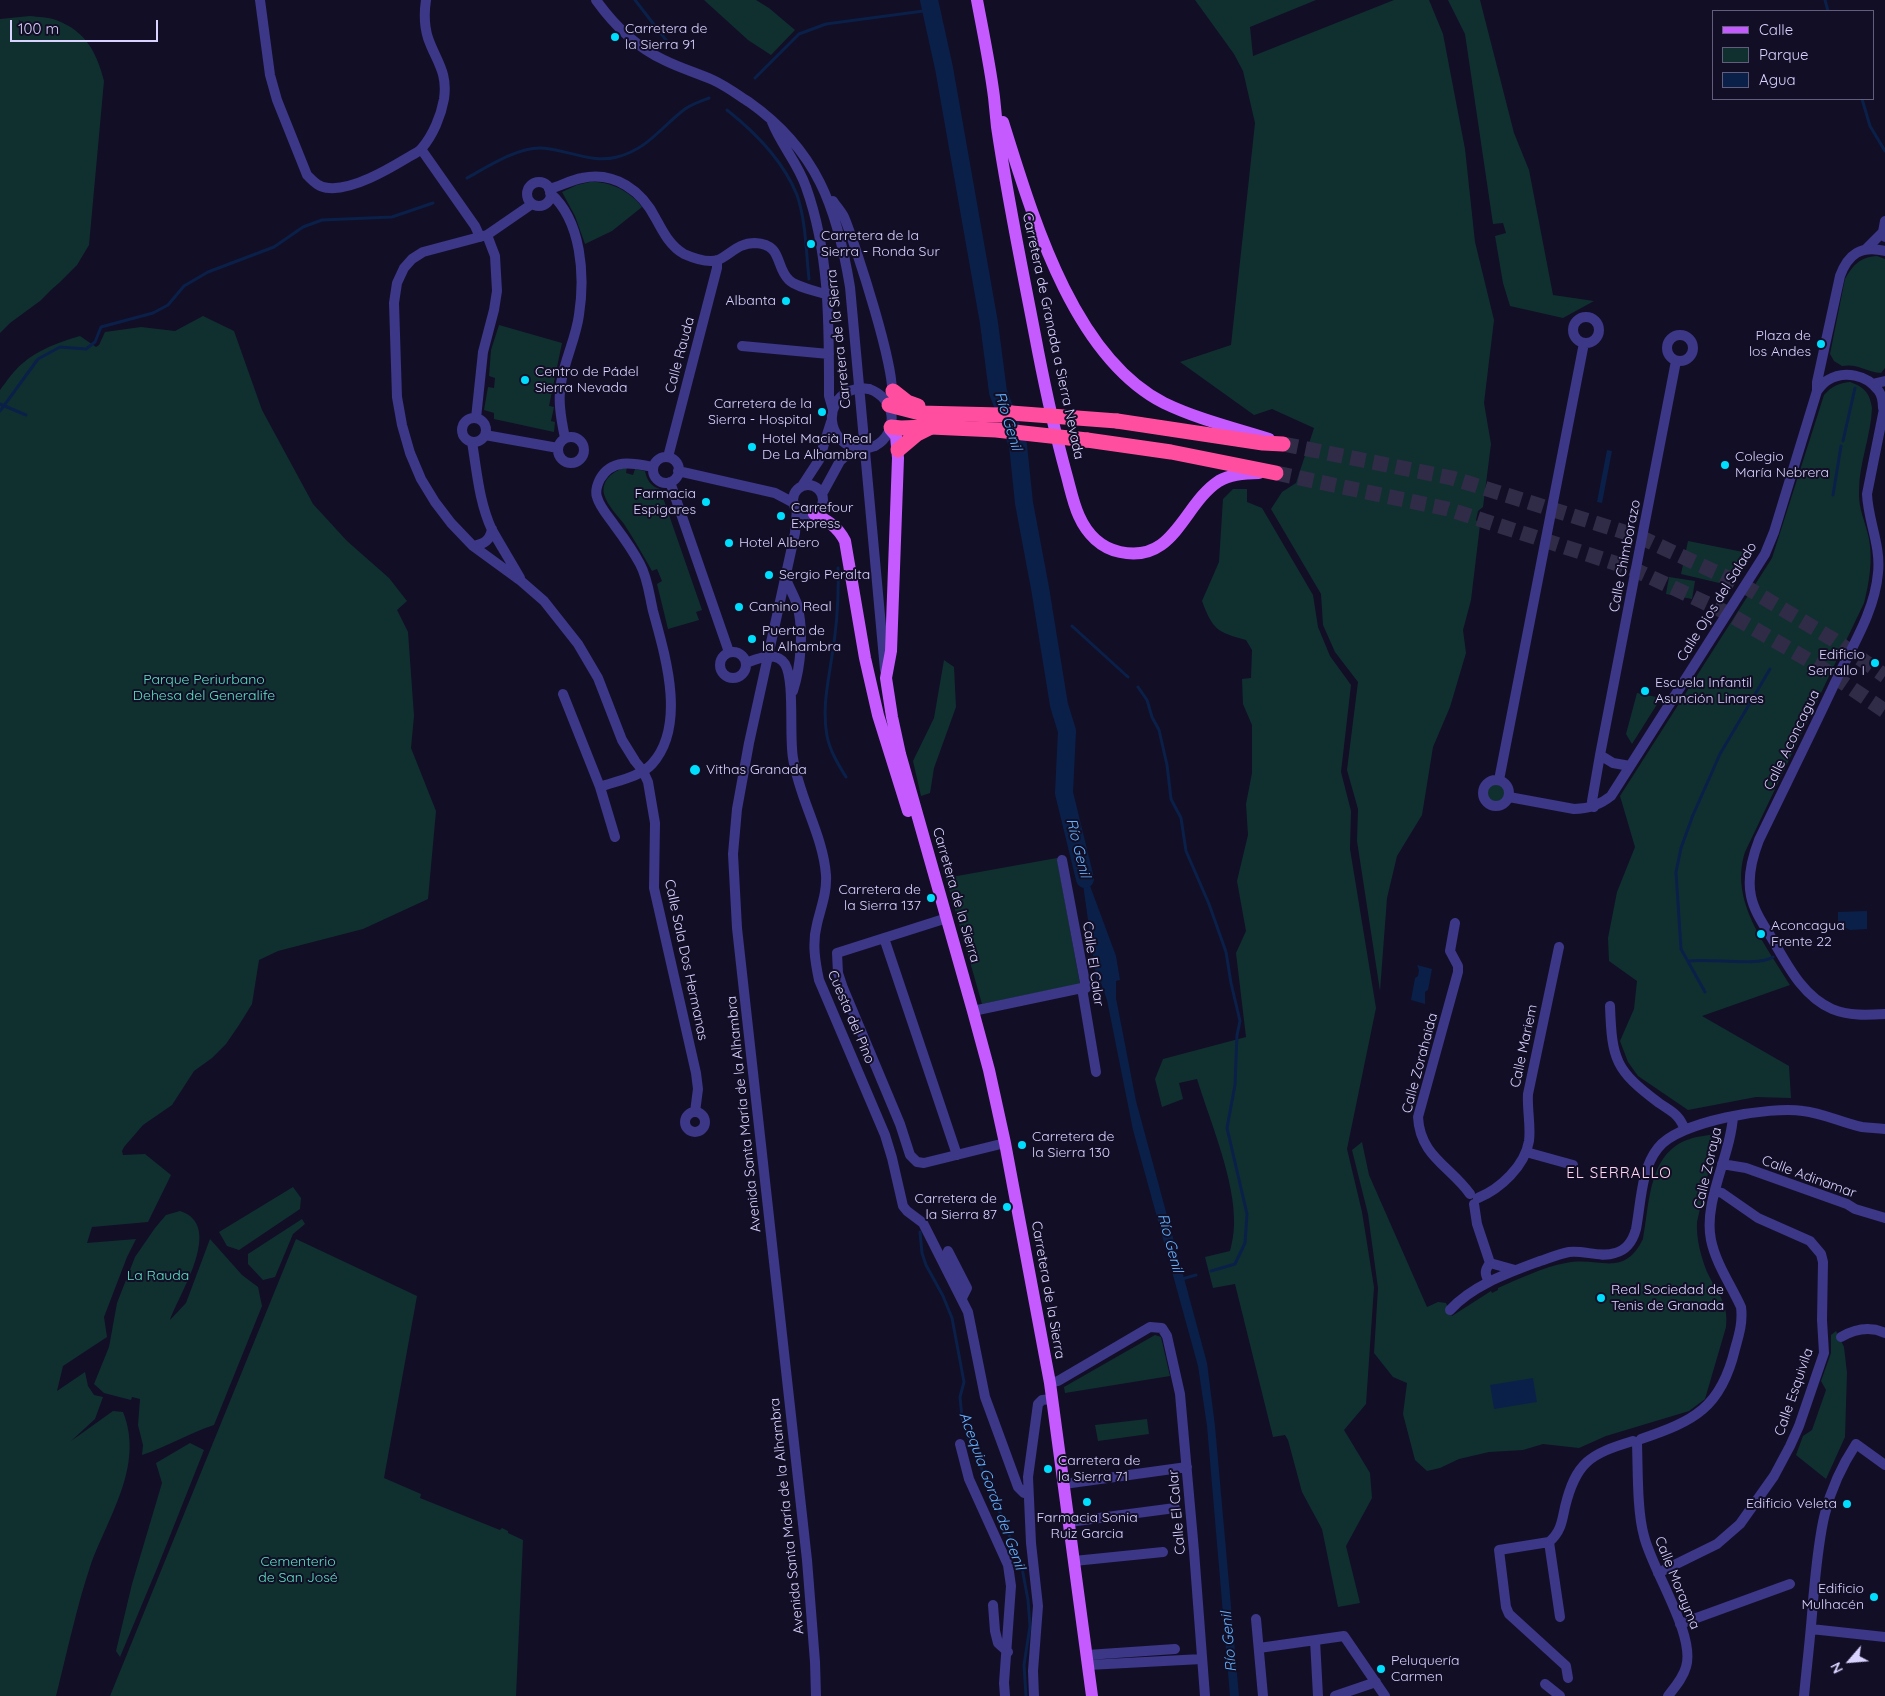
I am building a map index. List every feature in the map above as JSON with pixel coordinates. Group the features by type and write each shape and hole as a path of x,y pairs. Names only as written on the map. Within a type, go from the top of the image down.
{"highway":[{"path":"890,400 909,411 996,430 1118,443 1276,473"},
{"path":"891,428 901,428 931,416 1001,415 1012,412 1117,421 1263,443 1283,444"},
{"path":"898,450 917,434 931,416"}],"main road":[{"name":"Carretera de Granada a Sierra Nevada","path":"977,0 994,96 1006,182 1045,387 1076,509 1088,532 1102,545 1121,552 1132,554 1151,550 1169,539 1205,492 1220,480 1246,473 1276,473"},
{"name":"Carretera de Granada a Sierra Nevada","path":"994,96 1025,191 1050,256 1078,314 1110,360 1134,382 1164,403 1283,444"},
{"path":"886,678 891,651 898,450 896,436 891,428"},
{"path":"812,514 827,520 836,528 845,541 878,715 912,824 931,861"},
{"name":"Carretera de la Sierra","path":"886,678 900,754 989,1070 1005,1143 1050,1383 1092,1696"}],"street":[{"path":"260,0 270,75 277,100 307,175 323,187 341,187 368,179 421,149 438,122 444,97 442,69 428,39 424,13 426,0"},
{"name":"Carretera de la Sierra","path":"596,0 611,20 642,47 663,60 715,81 770,118 794,142 808,160 826,193 839,230 850,287 886,678"},
{"name":"Carretera de la Sierra","path":"770,118 805,184 816,218 823,253 828,295 829,396 833,410"},
{"path":"421,149 484,236 495,256 497,291 483,352 476,418"},
{"path":"550,191 582,178 610,179 624,184 637,192 649,205 663,233 673,246 684,254 696,258 718,260 733,249 743,245 754,243 765,245 778,256 788,280 828,295"},
{"path":"550,191 549,200 538,206 532,204 527,197 530,185 541,182 547,186 560,202 578,244 581,268 579,315 561,379 560,400 566,438"},
{"path":"826,193 843,215 865,276 881,333 892,415 891,428 885,438 875,446 864,449 854,448 846,444 838,437 832,421"},
{"name":"Calle Sala Dos Hermanas","path":"532,204 484,236 423,252 412,259 404,268 397,283 394,303 397,397 402,425 410,453 421,479 451,523 474,546 521,581 544,601 578,644 598,678 622,740 635,761 644,771 648,782 655,823 654,888 696,1073 698,1089 695,1112"},
{"path":"1817,391 1817,382 1844,265 1851,256 1866,249 1884,235 1885,221"},
{"path":"1866,249 1885,251"},
{"name":"Calle Rauda","path":"668,457 716,275 718,260"},
{"path":"1499,780 1584,343"},
{"path":"742,346 829,354"},
{"path":"1823,358 1828,367 1837,375"},
{"name":"Calle Chimborazo","path":"1594,807 1592,801 1600,755 1676,361"},
{"path":"1817,391 1826,380 1837,375 1856,376 1872,384 1878,390 1884,406"},
{"path":"1872,384 1885,380"},
{"path":"795,506 795,494 819,460 832,421 833,410 840,397 849,391 860,388 869,389 890,400"},
{"name":"Calle Ojos del Salado","path":"1594,807 1611,796 1765,554 1774,532 1817,391"},
{"name":"Calle Aconcagua","path":"1884,406 1867,494 1868,508 1879,552 1879,570 1875,594 1858,636 1759,840 1752,862 1749,883 1756,911 1795,977 1806,991 1818,1001 1844,1013 1885,1014"},
{"path":"476,418 485,424 485,435 481,440 472,442 465,438 462,429 466,420 476,418"},
{"path":"485,435 558,448"},
{"path":"574,437 581,442 584,450 581,458 573,463 565,462 560,456 558,448 566,438 574,437"},
{"path":"472,442 477,482 492,529 521,581"},
{"path":"678,471 775,493 795,506 801,513 812,514 822,506 822,494 840,461 854,448"},
{"path":"668,457 677,464 678,471 676,478 670,482 659,480 654,474 653,467 657,460 668,457"},
{"path":"600,787 644,771 652,764 661,750 670,721 671,698 668,672 648,580 630,546 602,508 596,489 603,473 616,464 626,462 653,467"},
{"path":"670,482 729,652"},
{"path":"775,493 814,486 822,494"},
{"name":"Avenida Santa María de la Alhambra","path":"795,506 795,532 786,579 749,743 737,808 734,854 737,928 800,1500 812,1617 816,1696"},
{"name":"Avenida Santa María de la Alhambra","path":"795,532 812,514"},
{"path":"474,546 487,542 492,529"},
{"name":"Cuesta del Pino","path":"786,579 797,606 800,633 800,661 791,697"},
{"path":"729,652 739,653 746,663 745,672 738,678 725,676 720,664 723,656 729,652"},
{"path":"746,663 768,656"},
{"name":"Cuesta del Pino","path":"768,656 778,658 784,663 788,673 791,697 793,760 819,842 826,876 826,890 816,925 814,943 819,980 885,1135 903,1206 923,1223 962,1298"},
{"path":"563,694 600,787 615,837"},
{"path":"1600,755 1613,763 1630,766"},
{"path":"1499,780 1506,784 1509,796 1504,804 1496,807 1488,804 1483,792 1490,781 1499,780"},
{"path":"1509,796 1574,809 1594,807"},
{"name":"Calle El Calar","path":"1062,860 1086,988 1082,988 1096,1072"},
{"path":"947,918 837,953 838,973 842,988 900,1124 910,1155 917,1162 924,1164 1005,1143"},
{"name":"Calle Zorahaida","path":"1455,923 1450,951 1458,966 1458,972 1418,1122 1422,1138 1429,1149 1474,1199"},
{"path":"884,938 957,1155"},
{"name":"Calle Mariem","path":"1526,1152 1529,1140 1528,1094 1559,947"},
{"path":"973,1011 1082,988"},
{"path":"1610,1006 1611,1038 1618,1063 1636,1086 1680,1118 1685,1130"},
{"path":"1450,1310 1458,1301 1489,1282 1515,1270 1570,1252 1614,1254 1628,1245 1636,1229 1646,1174 1651,1160 1657,1148 1667,1139 1685,1130 1734,1116 1761,1111 1803,1111 1862,1127 1885,1129"},
{"name":"Calle Zoraya","path":"1550,1542 1556,1537 1562,1525 1574,1480 1586,1462 1596,1454 1637,1441 1683,1423 1707,1407 1724,1382 1733,1358 1742,1316 1741,1307 1717,1259 1711,1238 1710,1223 1722,1164 1733,1128 1734,1116"},
{"path":"1490,1263 1477,1224 1474,1199 1487,1194 1500,1184 1517,1167 1526,1152 1573,1165"},
{"name":"Calle Adinamar","path":"1722,1164 1746,1168 1847,1204 1855,1209 1885,1218"},
{"name":"Calle Esquivila","path":"1658,1573 1717,1544 1740,1524 1774,1476 1790,1446 1799,1426 1824,1353 1822,1320 1824,1262 1816,1246 1803,1237 1758,1218 1722,1192 1716,1191"},
{"path":"948,1252 967,1288 962,1298 974,1332 988,1407 1018,1487 1028,1494"},
{"path":"1490,1263 1515,1270"},
{"path":"1489,1282 1485,1274 1490,1263"},
{"name":"Calle El Calar","path":"1050,1383 1058,1382 1150,1327 1162,1328 1167,1336 1178,1386 1187,1467 1205,1696"},
{"path":"1841,1337 1851,1331 1862,1329 1872,1329 1885,1333"},
{"path":"1034,1696 1033,1671 1038,1606 1031,1543 1028,1477 1038,1404 1042,1400 1052,1399"},
{"name":"Calle Morayma","path":"1637,1441 1643,1533 1648,1551 1680,1624 1686,1643 1686,1666 1680,1681 1668,1696"},
{"path":"960,1444 969,1479 1008,1565 1011,1586 1005,1696"},
{"path":"1804,1696 1822,1524 1834,1484 1840,1469 1856,1444 1885,1464"},
{"path":"1064,1484 1187,1467"},
{"path":"1069,1522 1175,1508"},
{"path":"1560,1617 1550,1542 1499,1550 1506,1607 1513,1620 1566,1666 1568,1678"},
{"path":"1074,1561 1162,1552"},
{"path":"1680,1624 1790,1584"},
{"path":"993,1606 998,1643 1008,1652"},
{"path":"1256,1619 1263,1696"},
{"path":"1811,1629 1885,1636"},
{"path":"1259,1648 1344,1636 1385,1696"},
{"path":"1315,1640 1318,1696"},
{"path":"1087,1660 1175,1649"},
{"path":"1087,1660 1202,1659"},
{"path":"1335,1696 1376,1682"},
{"path":"1545,1684 1560,1696"}],"green space":[{"path":"704,0 756,0 769,8 795,30 771,55 748,40"},
{"path":"1195,0 1316,0 1250,27 1253,56 1394,0 1429,0 1443,34 1465,149 1475,242 1494,320 1484,403 1491,444 1483,507 1478,511 1476,520 1480,525 1471,600 1463,630 1466,653 1450,707 1433,747 1422,815 1397,856 1387,898 1380,991 1357,841 1358,809 1347,770 1358,682 1335,652 1323,625 1321,594 1271,509 1282,492 1296,483 1314,428 1272,409 1254,415 1180,362 1231,345 1255,123 1243,71 1234,54"},
{"path":"1448,0 1480,0 1514,133 1529,170 1553,295 1594,301 1563,318 1510,306 1503,283 1495,236 1506,233 1503,223 1493,224 1465,34"},
{"path":"30,16 53,19 75,30 83,37 94,52 104,81 89,245 77,265 59,283 0,333 0,19"},
{"path":"590,182 605,183 619,188 632,196 642,207 612,231 585,244 575,216 562,192 577,185"},
{"path":"1877,256 1885,259 1885,368 1881,373 1848,365 1842,366 1834,361 1830,354 1845,279 1851,270 1862,260"},
{"name":"Parque Periurbano Dehesa del Generalife","path":"203,316 234,331 262,410 313,504 347,541 389,578 407,601 397,610 408,632 414,716 411,748 436,811 428,899 363,929 278,951 259,960 252,1004 226,1044 212,1058 194,1071 172,1105 143,1125 124,1147 123,1155 145,1154 171,1175 148,1222 92,1227 87,1243 136,1239 104,1317 107,1337 63,1366 57,1391 85,1372 88,1386 94,1395 103,1397 95,1419 71,1441 113,1411 123,1412 129,1432 130,1452 127,1472 114,1511 90,1567 56,1696 0,1696 0,390 23,363 57,343 80,336 96,347 99,345 105,332 141,327 175,331"},
{"name":"Centro de Pádel Sierra Nevada","path":"499,325 562,343 549,406 554,407 551,421 555,422 554,432 494,419 494,413 484,410 488,387 494,388 495,378 489,376 491,350"},
{"path":"1850,382 1866,391 1872,408 1859,491 1862,516 1868,533 1871,555 1866,595 1864,603 1745,852 1741,870 1742,888 1752,922 1790,985 1702,1016 1789,1066 1791,1098 1756,1097 1688,1110 1638,1076 1628,1062 1620,1041 1634,1009 1637,981 1609,961 1608,938 1617,892 1635,847 1620,796 1772,558 1824,395 1830,389 1842,383"},
{"path":"627,467 626,473 633,475 635,469 645,471 650,482 660,489 702,610 696,612 699,620 668,629 657,584 662,581 657,569 652,571 628,530 605,498 604,489 607,480 618,470"},
{"path":"1233,489 1247,489 1247,502 1262,508 1313,595 1318,627 1330,656 1351,685 1341,772 1351,811 1350,849 1376,1008 1347,1149 1362,1212 1374,1287 1366,1404 1344,1430 1370,1473 1372,1498 1346,1546 1360,1603 1338,1607 1322,1529 1302,1492 1288,1440 1285,1435 1273,1437 1235,1284 1213,1288 1205,1257 1230,1251 1234,1231 1234,1208 1227,1171 1197,1079 1179,1083 1183,1099 1162,1107 1155,1079 1163,1059 1246,1037 1236,953 1246,931 1237,881 1248,835 1246,804 1252,773 1252,725 1243,704 1242,679 1251,678 1252,650 1246,640 1228,635 1217,628 1209,618 1202,601 1219,562 1223,499"},
{"path":"1688,541 1753,554 1732,586 1681,574"},
{"path":"1669,577 1695,581 1692,599 1666,594"},
{"path":"944,660 954,667 956,707 934,768 930,793 921,796 913,761 934,718"},
{"path":"1637,693 1661,698 1632,744 1626,734"},
{"path":"1496,784 1502,787 1505,793 1502,799 1496,802 1490,799 1487,793 1490,787"},
{"path":"1057,858 1080,984 982,1004 946,878"},
{"name":"Real Sociedad de Tenis de Granada","path":"1713,1134 1715,1142 1697,1222 1697,1234 1707,1272 1726,1311 1726,1327 1705,1399 1689,1411 1606,1436 1579,1448 1543,1444 1523,1450 1489,1452 1459,1459 1440,1468 1427,1471 1415,1460 1403,1414 1407,1383 1393,1377 1374,1353 1378,1288 1368,1214 1352,1150 1362,1142 1369,1175 1427,1307 1438,1302 1446,1303 1452,1316 1491,1291 1492,1293 1498,1290 1498,1288 1549,1267 1578,1262 1610,1263 1627,1259 1643,1239 1653,1180 1666,1155 1676,1146 1690,1139"},
{"path":"293,1187 301,1198 300,1209 239,1250 227,1246 219,1232"},
{"name":"La Rauda","path":"180,1211 193,1219 199,1230 199,1245 189,1278 170,1320 186,1303 210,1239 242,1275 258,1287 262,1306 214,1425 142,1455 143,1445 138,1425 140,1399 132,1397 131,1400 104,1393 94,1384 109,1347 117,1303 135,1257 166,1215"},
{"path":"302,1219 305,1224 293,1234 275,1277 263,1280 248,1264 248,1254"},
{"name":"Cementerio de San José","path":"296,1239 417,1296 384,1478 421,1494 420,1498 500,1530 502,1528 523,1540 516,1696 110,1696"},
{"path":"1836,1331 1844,1347 1847,1373 1845,1437 1826,1479 1796,1455 1803,1436 1812,1430 1826,1390 1821,1381 1831,1353 1831,1335"},
{"path":"1155,1335 1161,1337 1170,1376 1065,1393 1064,1387"},
{"path":"1147,1419 1149,1434 1098,1441 1095,1425"},
{"path":"190,1443 204,1450 120,1657 116,1651 132,1584 162,1483 156,1463"}],"water":[{"path":"1607,450 1612,451 1602,503 1597,502"},
{"path":"1079,856 1116,956 1120,980 1116,981 1116,998 1136,1101 1207,1363 1215,1426 1239,1696 1230,1696 1207,1426 1198,1366 1133,1130 1107,1000 1101,983 1097,984"},
{"path":"1867,911 1867,929 1850,930 1846,928 1838,930 1838,912"},
{"path":"1417,965 1432,969 1428,990 1425,992 1425,1004 1411,1000 1415,978 1418,976 1419,970"},
{"path":"1533,1378 1537,1402 1494,1409 1490,1385"}],"waterway":[{"name":"Acequia Gorda del Genil","path":"635,0 673,49"},
{"name":"Río Genil","path":"929,0 944,68 989,323 998,392 1018,445 1024,503 1059,705 1067,731 1064,793 1085,879"},
{"path":"1825,0 1828,10"},
{"path":"755,78 799,34 826,24 931,10"},
{"path":"467,178 503,158 532,149 550,149 598,159 617,157 637,149 654,137 685,109 709,98"},
{"path":"1862,100 1870,126 1885,151"},
{"name":"Acequia Gorda del Genil","path":"727,110 768,148 791,182 797,195 802,215 809,279"},
{"path":"0,411 38,359 60,347 86,349 95,342 101,327 153,313 168,305 184,286 208,272 274,247 303,227 322,220 392,217 433,203"},
{"path":"1843,441 1855,388"},
{"path":"0,404 26,415"},
{"path":"1833,495 1841,446"},
{"name":"Acequia Gorda del Genil","path":"838,568 836,623 825,715 830,747 846,777"},
{"path":"1072,626 1128,677"},
{"path":"1705,992 1681,949 1676,872 1681,848 1693,815 1720,754 1770,669"},
{"path":"1138,687 1147,700 1152,717 1159,730 1167,765 1171,799 1181,818 1186,851 1209,904 1226,952 1240,1021 1237,1035 1235,1085 1227,1128 1247,1214 1245,1243 1235,1264 1211,1271"},
{"path":"1689,961 1745,962 1766,960 1773,957"},
{"name":"Acequia Gorda del Genil","path":"920,1232 922,1253 926,1265 943,1296 952,1318 964,1382 960,1397 962,1418 968,1438 977,1452 985,1481 1002,1517 1022,1568 1028,1600 1030,1626 1024,1665 1026,1696"},
{"path":"1182,1279 1196,1275"}],"tunnel":[{"path":"1283,444 1452,478 1640,537 1741,584 1834,640 1885,676"},
{"path":"1276,473 1448,509 1633,569 1725,612 1817,665 1885,711"}],"place":[{"name":"Carretera de la Sierra 91","path":"615,37"},
{"name":"Carretera de la Sierra - Ronda Sur","path":"811,244"},
{"name":"Albanta","path":"786,301"},
{"name":"Plaza de los Andes","path":"1821,344"},
{"name":"Centro de Pádel Sierra Nevada","path":"525,380"},
{"name":"Carretera de la Sierra - Hospital","path":"822,412"},
{"name":"Hotel Macià Real De La Alhambra","path":"752,447"},
{"name":"Colegio María Nebrera","path":"1725,465"},
{"name":"Farmacia Espigares","path":"706,502"},
{"name":"Carrefour Express","path":"781,516"},
{"name":"Hotel Albero","path":"729,543"},
{"name":"Sergio Peralta","path":"769,575"},
{"name":"Camino Real","path":"739,607"},
{"name":"Puerta de la Alhambra","path":"752,639"},
{"name":"Edificio Serrallo I","path":"1875,663"},
{"name":"Escuela Infantil Asunción Linares","path":"1645,691"},
{"name":"Vithas Granada","path":"695,770"},
{"name":"Carretera de la Sierra 137","path":"931,898"},
{"name":"Aconcagua Frente 22","path":"1761,934"},
{"name":"Carretera de la Sierra 130","path":"1022,1145"},
{"name":"Carretera de la Sierra 87","path":"1007,1207"},
{"name":"Real Sociedad de Tenis de Granada","path":"1601,1298"},
{"name":"Carretera de la Sierra 71","path":"1048,1469"},
{"name":"Farmacia Sonia Ruiz Garcia","path":"1087,1502"},
{"name":"Edificio Veleta","path":"1847,1504"},
{"name":"Edificio Mulhacén","path":"1874,1597"},
{"name":"Peluquería Carmen","path":"1381,1669"}],"district":[{"name":"EL SERRALLO","path":"1619,1173"}]}
